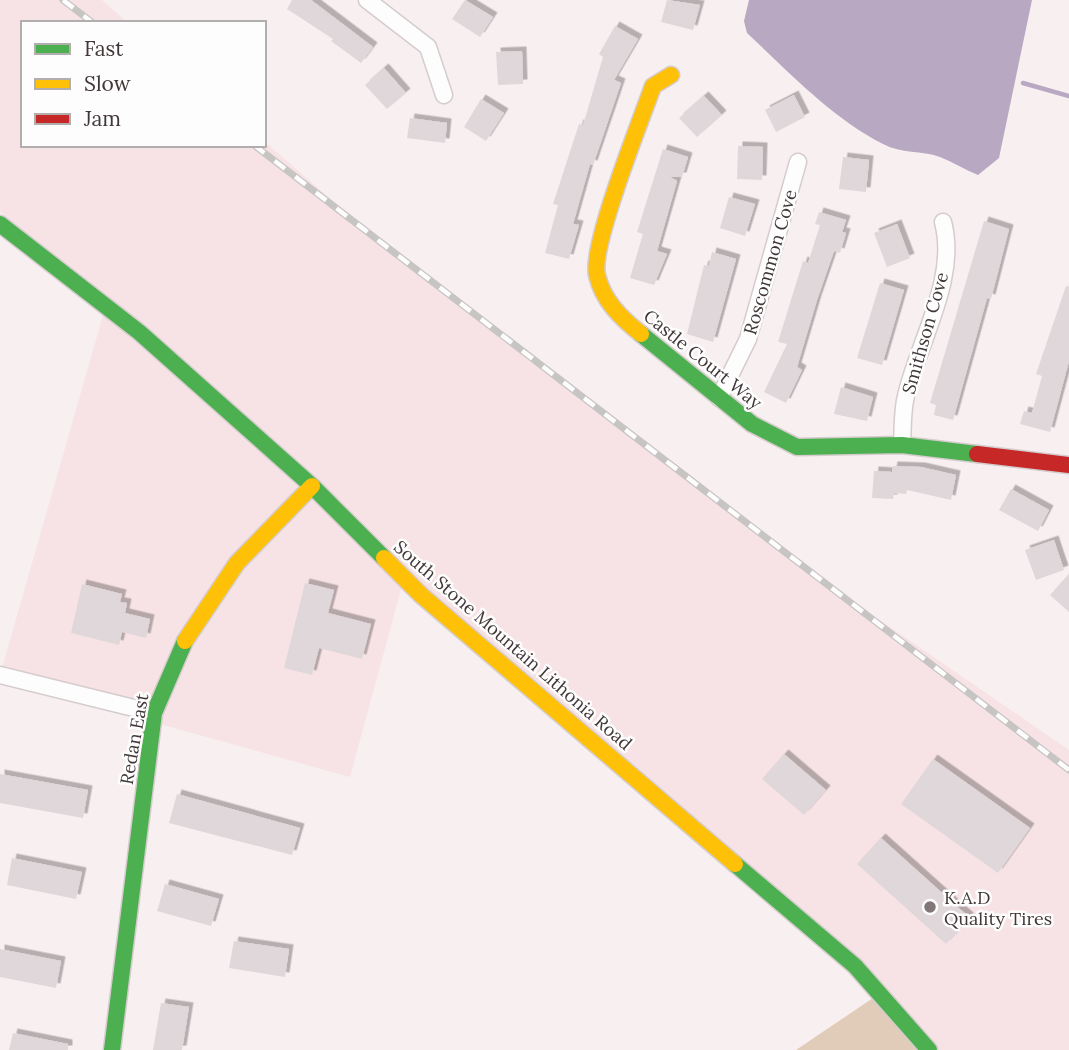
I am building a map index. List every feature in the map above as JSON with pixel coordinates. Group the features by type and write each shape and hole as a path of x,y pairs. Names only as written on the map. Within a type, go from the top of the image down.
{"street":[{"path":"366,0 428,47 444,95"},
{"name":"Castle Court Way","path":"671,75 653,86 600,239 596,274 615,313 752,424 797,447 902,445 1069,465"},
{"name":"Roscommon Cove","path":"719,398 748,339 798,162"},
{"name":"Smithson Cove","path":"902,445 905,397 936,303 949,245 943,222"},
{"name":"South Stone Mountain Lithonia Road","path":"0,224 139,332 312,486 421,595 855,966 929,1050"},
{"name":"Redan East","path":"112,1050 154,713 172,660 198,612 254,540 312,486"},
{"path":"0,675 154,713"}],"shaded area":[{"path":"0,0 102,0 126,21 21,21 21,147 266,147 266,143 366,230 794,561 1069,750 1069,1050 925,1050 876,996 403,582 350,777 149,721 0,675 106,305 0,211"},
{"path":"749,0 1032,0 999,158 978,175 940,157 890,147 864,133 812,93 747,33 744,21"},
{"path":"876,996 925,1050 796,1050"}],"building":[{"path":"292,0 311,0 373,47 361,63 331,41 333,39 287,9"},
{"path":"465,0 493,17 480,37 452,19"},
{"path":"667,0 700,5 693,30 661,22"},
{"path":"615,26 638,39 614,80 621,83 593,165 590,164 573,224 579,225 569,259 545,253 558,205 553,204 579,124 583,125 603,57 599,54"},
{"path":"522,51 523,84 498,85 496,52"},
{"path":"384,68 406,93 387,109 365,85"},
{"path":"794,95 805,117 776,132 765,110"},
{"path":"704,96 722,115 697,137 679,118"},
{"path":"481,99 504,113 486,141 464,127"},
{"path":"410,118 447,123 445,143 407,138"},
{"path":"738,146 763,147 762,180 737,179"},
{"path":"663,149 688,157 682,177 670,177 677,181 657,251 667,254 654,285 630,278 643,234 637,232"},
{"path":"843,157 869,160 866,192 839,189"},
{"path":"729,197 755,204 745,236 720,228"},
{"path":"819,212 846,220 842,232 846,233 840,253 834,251 797,367 802,370 786,403 764,392 787,344 778,342 803,261 808,263 820,225 815,224"},
{"path":"984,221 1009,229 991,299 987,298 953,420 934,415 936,405 930,403"},
{"path":"897,224 910,258 887,267 874,233"},
{"path":"712,252 736,259 713,342 687,334 704,265 709,266"},
{"path":"880,283 904,290 882,365 857,358"},
{"path":"1066,286 1069,287 1069,361 1050,432 1020,424 1024,411 1032,413 1042,376 1036,374"},
{"path":"841,387 873,397 867,421 834,414"},
{"path":"893,466 921,467 956,475 951,500 907,490 906,494 894,493 893,499 872,498 874,471 892,472"},
{"path":"1011,489 1049,510 1038,531 999,510"},
{"path":"1054,540 1064,570 1036,580 1025,550"},
{"path":"1069,574 1069,612 1050,595"},
{"path":"305,583 334,590 328,613 371,624 362,659 319,648 312,675 284,668"},
{"path":"82,584 122,594 120,602 127,603 125,613 150,619 146,638 122,632 119,645 71,633"},
{"path":"784,754 826,790 804,815 762,779"},
{"path":"933,759 1030,828 998,873 901,804"},
{"path":"0,774 88,790 83,818 0,803"},
{"path":"177,794 300,828 292,855 169,823"},
{"path":"881,838 970,918 946,944 857,864"},
{"path":"12,858 82,872 76,899 7,885"},
{"path":"165,884 219,899 211,926 157,911"},
{"path":"234,941 289,949 285,977 229,968"},
{"path":"0,949 61,961 56,988 0,977"},
{"path":"161,1003 189,1007 182,1050 153,1050"},
{"path":"13,1033 68,1044 68,1050 9,1050"}],"waterway":[{"path":"1023,83 1069,96"}],"railway":[{"path":"63,0 90,21"},
{"path":"257,147 1069,770"}],"traffic: fast":[{"path":"0,224 139,332 312,486 384,558"},
{"path":"641,334 752,424 797,447 902,445 977,454"},
{"path":"112,1050 154,713 185,641"},
{"path":"735,864 855,966 929,1050"}],"traffic: slow":[{"path":"641,334 608,301 597,275 597,260 608,212 653,86 671,75"},
{"path":"185,641 237,563 312,486"},
{"path":"384,558 421,595 735,864"}],"traffic: jam":[{"path":"977,454 1069,465"}],"place":[{"name":"K.A.D Quality Tires","path":"930,907"}]}
